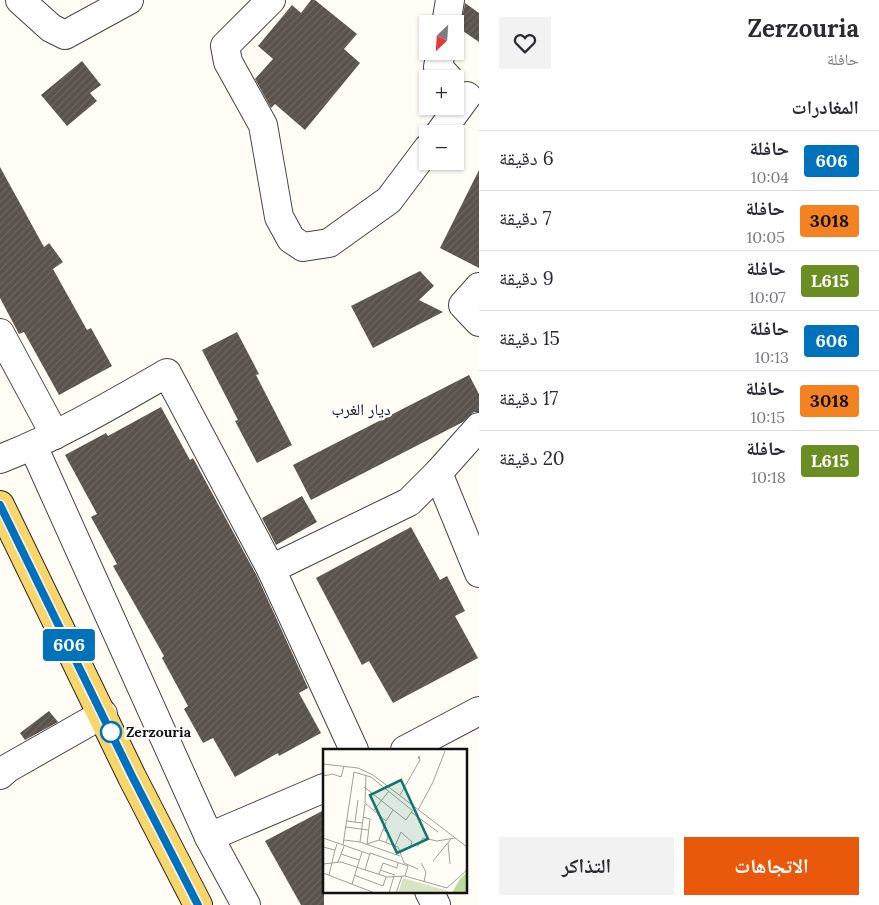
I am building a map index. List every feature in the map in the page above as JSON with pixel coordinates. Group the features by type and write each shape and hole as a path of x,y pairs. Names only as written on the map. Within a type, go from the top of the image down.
{"main road":[{"path":"0,505 132,776 198,905"}],"street":[{"path":"20,0 51,28 65,35 129,0"},
{"path":"271,0 225,46 228,62 263,125 279,216 291,239 303,247 329,243 389,200 419,160"},
{"path":"448,15 450,0"},
{"path":"479,287 464,305 479,322"},
{"path":"0,333 210,837 246,905"},
{"path":"0,459 44,441 168,373 271,569 354,749"},
{"path":"271,569 408,502 438,473 479,427"},
{"path":"438,473 479,573"},
{"path":"407,749 479,711"},
{"path":"0,775 8,768 102,714"},
{"path":"210,837 323,788"},
{"path":"430,892 436,905"}],"building":[{"path":"311,0 315,0 357,34 344,49 360,63 305,130 275,104 271,108 255,79 273,59 258,46 292,5 301,13"},
{"path":"465,3 479,13 479,42 464,32 463,15"},
{"path":"82,61 101,85 90,93 97,101 67,126 41,95"},
{"path":"0,167 44,247 49,243 63,262 53,269 87,330 91,328 112,366 59,395 24,332 19,334 0,298"},
{"path":"479,170 479,268 440,248"},
{"path":"420,271 434,286 419,300 443,312 373,348 351,306"},
{"path":"237,332 259,374 256,375 292,445 257,463 235,421 238,420 202,350"},
{"path":"469,375 479,394 479,412 474,412 463,422 311,500 293,465"},
{"path":"161,407 190,460 193,458 257,576 308,688 299,693 321,733 279,756 278,753 235,777 213,738 203,743 184,709 188,706 162,658 164,656 113,566 117,564 91,517 97,514 65,455 106,433 108,436"},
{"path":"302,496 317,522 276,545 262,518"},
{"path":"411,527 440,580 447,576 465,611 455,616 478,658 393,703 369,661 362,665 316,578"},
{"path":"49,711 58,722 25,740 20,733"},
{"path":"323,811 324,905 301,905 265,841"}],"bus line":[{"name":"606","path":"0,505 132,776 198,905"}],"place":[{"name":"Zerzouria","path":"111,732"}],"district":[{"name":"ديار الغرب","path":"361,409"}]}
